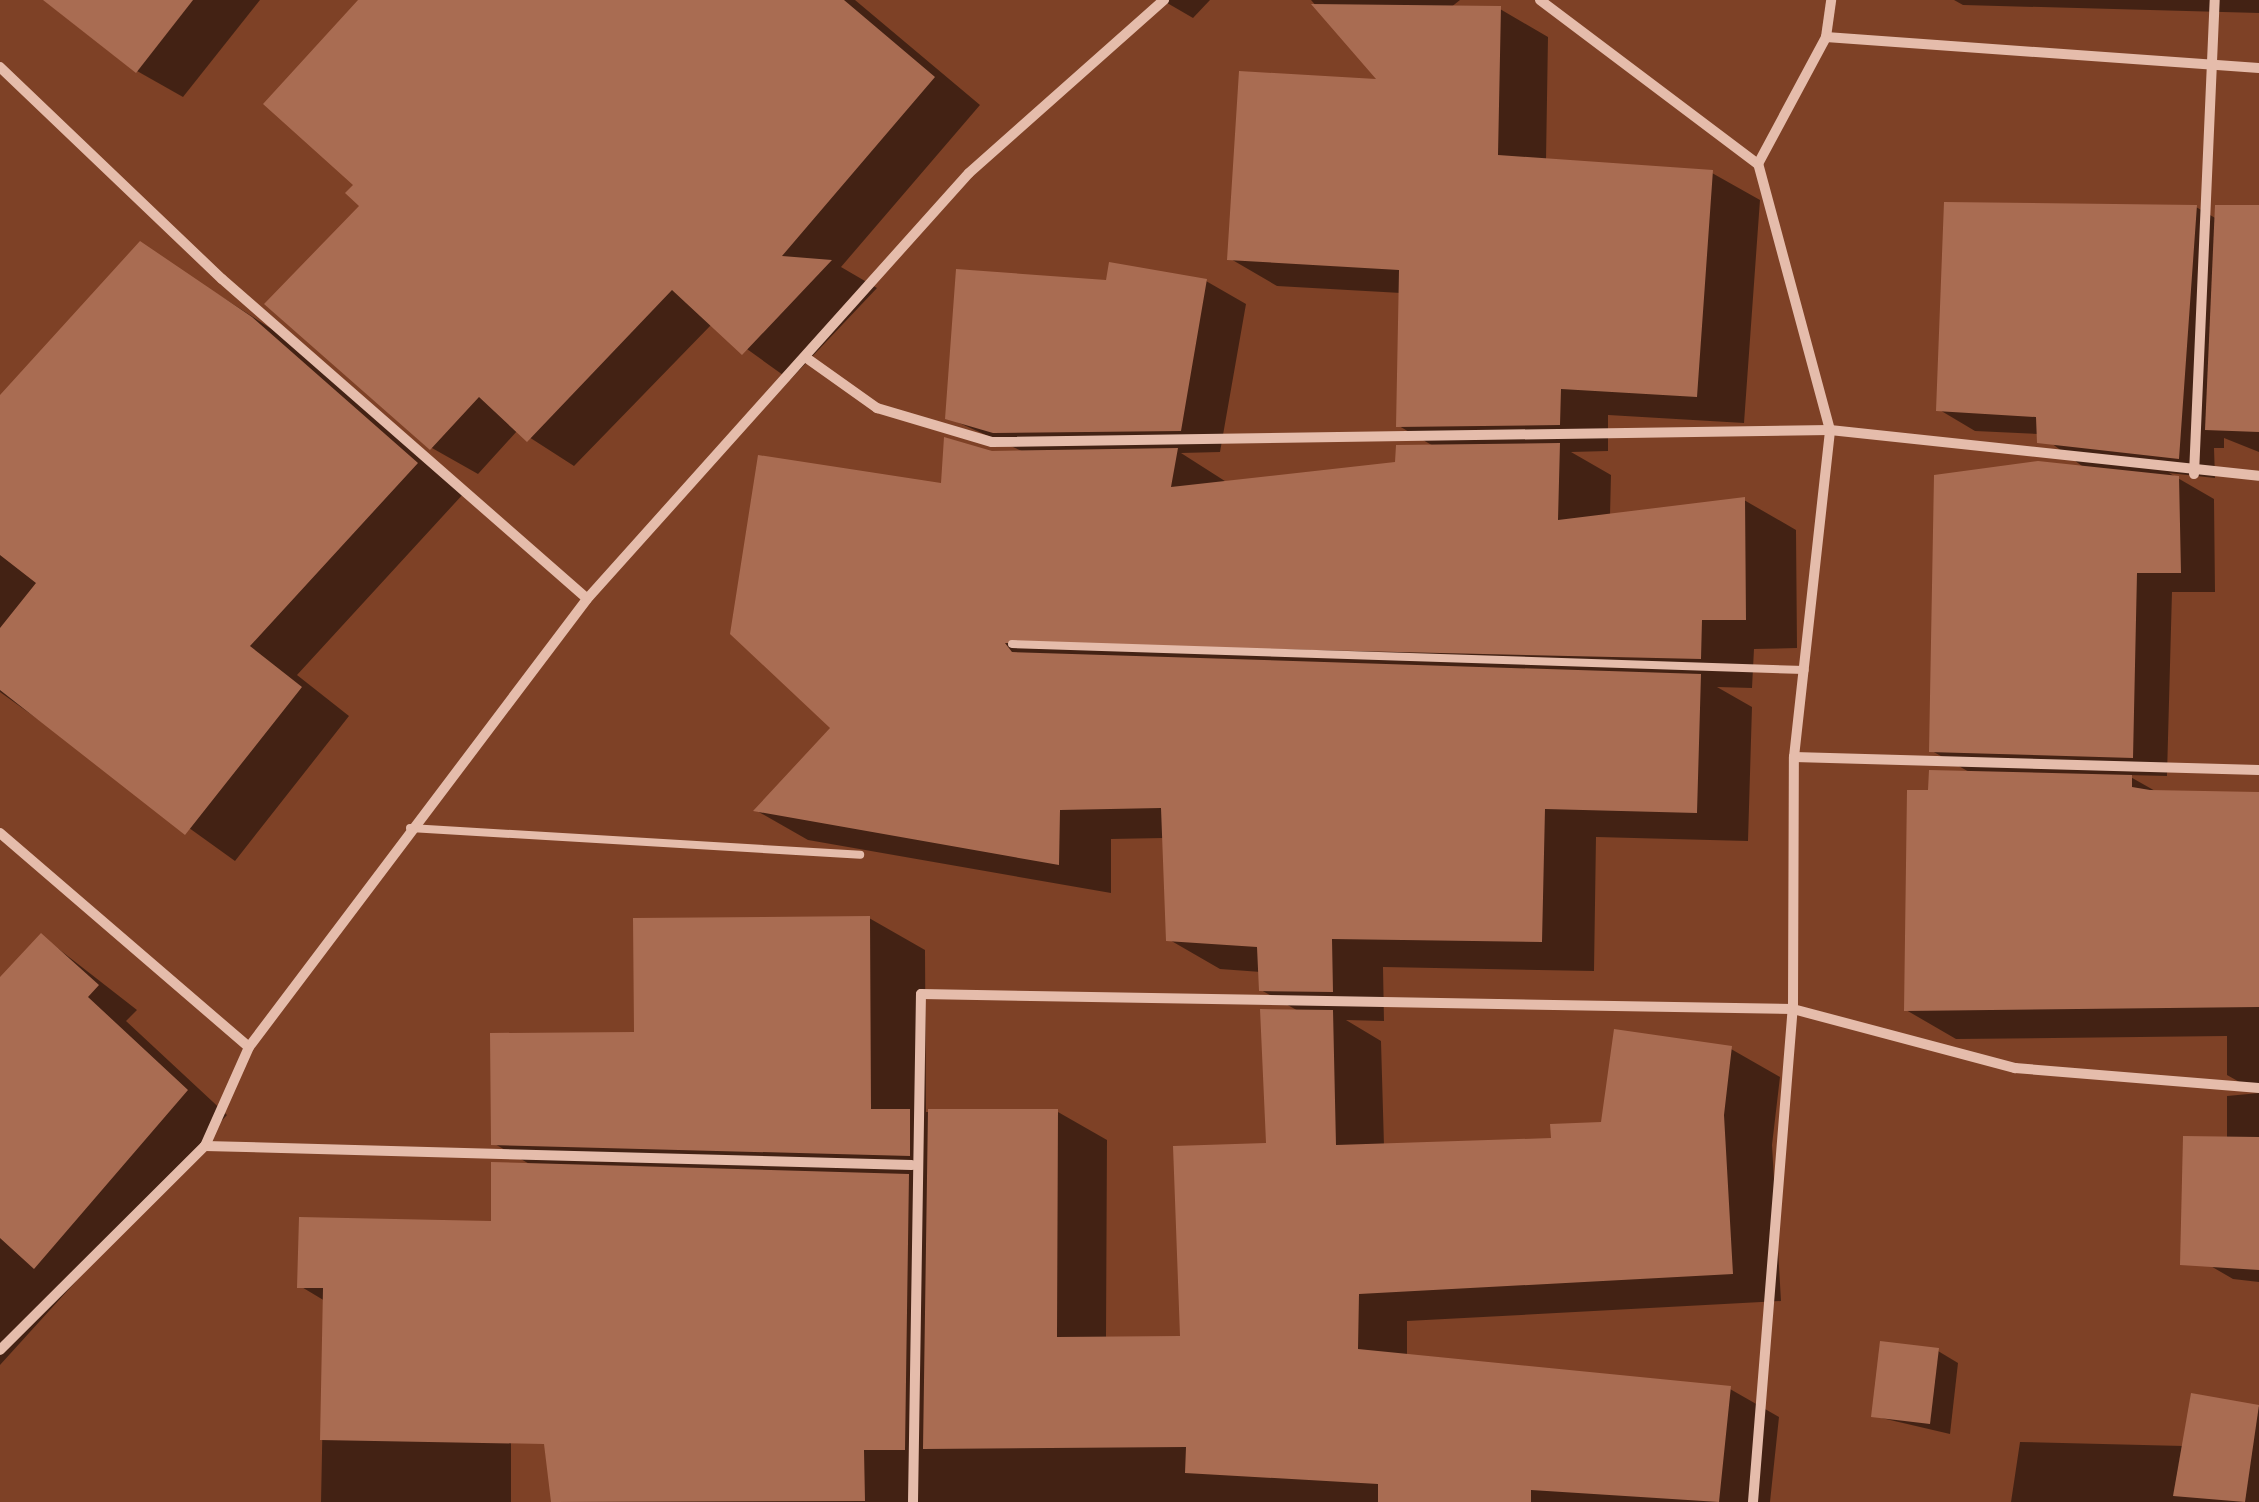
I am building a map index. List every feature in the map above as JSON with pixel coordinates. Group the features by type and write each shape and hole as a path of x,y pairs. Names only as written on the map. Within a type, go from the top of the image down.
{"street":[{"path":"0,1350 205,1146 249,1046 587,598 808,358 969,173 1164,0"},
{"path":"1540,0 1758,164 1830,430 1794,757 1793,1009 1753,1502"},
{"path":"1758,164 1826,37 1831,0"},
{"path":"2194,474 2215,0"},
{"path":"1826,37 2259,68"},
{"path":"0,66 222,279 587,598"},
{"path":"808,358 876,408 992,442 1830,430 2194,474 2259,476"},
{"path":"1794,757 2259,770"},
{"path":"0,832 249,1046"},
{"path":"914,1502 912,1165 921,994 1793,1009 2015,1068 2259,1088"},
{"path":"205,1146 912,1165"}],"lane":[{"path":"1012,644 1805,670"},
{"path":"410,828 860,856"}],"building":[{"path":"43,0 193,0 136,73"},
{"path":"358,0 844,0 935,77 782,256 832,260 742,355 672,290 527,442 479,397 430,450 264,304 359,206 345,193 353,185 263,104"},
{"path":"1311,4 1501,6 1498,155 1713,170 1697,397 1561,389 1560,425 1396,427 1399,270 1227,260 1239,71 1376,79"},
{"path":"1944,202 2197,205 2179,459 2037,443 2036,417 1936,411"},
{"path":"2215,205 2259,205 2259,432 2205,430"},
{"path":"140,241 252,317 418,463 250,646 302,687 185,835 0,690 0,628 36,583 0,555 0,395"},
{"path":"1109,262 1207,279 1181,431 993,433 945,419 956,269 1106,280"},
{"path":"944,437 992,451 1178,448 1171,487 1395,462 1396,445 1560,443 1558,520 1745,497 1746,620 1702,620 1701,659 1005,643 1012,652 1701,674 1697,813 1545,809 1542,942 1332,939 1333,992 1259,991 1257,947 1166,941 1161,808 1060,810 1059,865 753,811 830,728 730,634 758,455 941,483"},
{"path":"2038,461 2179,476 2181,573 2137,573 2133,758 1929,752 1934,475"},
{"path":"1929,770 2132,775 2132,787 2150,790 2259,792 2259,1007 1904,1011 1907,790 1928,790"},
{"path":"870,916 871,1109 910,1109 910,1156 491,1145 490,1033 634,1032 633,918"},
{"path":"41,933 99,985 88,997 188,1090 34,1269 0,1238 0,977"},
{"path":"1260,1009 1333,1010 1336,1145 1551,1138 1550,1124 1601,1122 1614,1029 1732,1046 1724,1115 1733,1274 1359,1294 1358,1349 1731,1386 1719,1502 1531,1490 1531,1502 1378,1502 1378,1484 1185,1473 1186,1447 923,1449 928,1109 1058,1109 1057,1337 1180,1336 1173,1146 1266,1143"},
{"path":"2183,1136 2259,1137 2259,1270 2180,1265"},
{"path":"491,1162 909,1174 905,1450 864,1450 865,1501 551,1502 544,1444 320,1440 323,1288 297,1288 299,1217 491,1221"},
{"path":"1880,1341 1939,1348 1930,1424 1871,1417"},
{"path":"2191,1393 2259,1405 2245,1502 2173,1496"}]}
